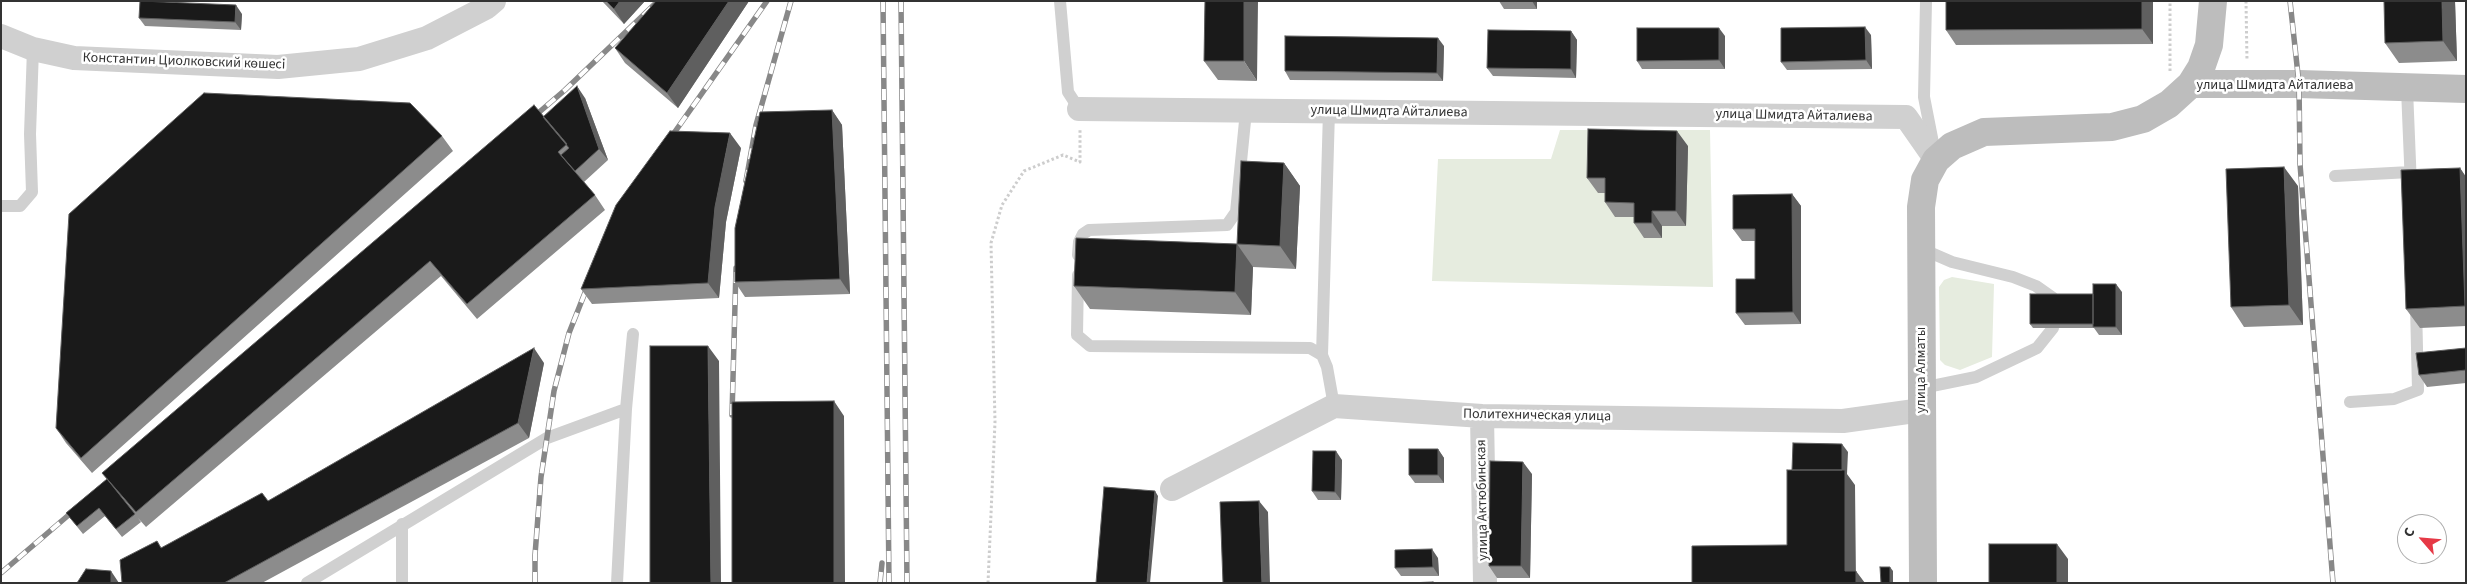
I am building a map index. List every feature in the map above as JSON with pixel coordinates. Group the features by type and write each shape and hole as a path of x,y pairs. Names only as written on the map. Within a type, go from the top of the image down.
{"street":[{"name":"Константин Циолковский көшесі","path":"1,36 33,49 74,58 278,67 359,59 427,38 487,7 494,1"},
{"path":"2191,84 2201,68 2209,45 2213,1"},
{"name":"улица Шмидта Айталиева","path":"1078,109 1906,117 1936,160 1952,146 1984,132 2112,127 2143,119 2169,104 2191,84 2299,84 2407,89 2466,89"},
{"name":"улица Алматы","path":"1923,583 1922,207 1925,180 1936,160"},
{"name":"Политехническая улица","path":"1334,406 1482,416 1843,421 1922,399"},
{"path":"1172,489 1334,406"},
{"name":"улица Актюбинская","path":"1482,416 1485,583"}],"lane":[{"path":"1060,1 1068,92 1078,109"},
{"path":"1926,1 1924,97 1936,160"},
{"path":"1,206 20,206 32,192 30,134 33,49"},
{"path":"2407,89 2412,202"},
{"path":"1246,111 1236,212 1227,226 1089,230 1083,234 1079,242 1077,334 1090,346 1310,348 1322,355"},
{"path":"1329,112 1322,355 1327,367 1334,406"},
{"path":"2334,176 2410,172"},
{"path":"1922,249 1952,262 2013,277 2036,286 2053,298"},
{"path":"2350,402 2394,399 2418,390 2415,291"},
{"path":"1922,399 1976,377 2037,348 2053,328"},
{"path":"617,583 626,409 633,334"},
{"path":"307,583 547,438 626,409"},
{"path":"402,524 402,583"}],"path":[{"path":"2169,104 2170,1"},
{"path":"2246,1 2247,84"},
{"path":"988,583 995,422 991,243 1002,205 1024,171 1063,155 1080,162 1078,109"}],"shaded area":[{"path":"1560,130 1710,130 1713,287 1432,281 1438,159 1551,159"},
{"path":"1952,277 1994,284 1992,357 1960,370 1945,365 1940,360 1939,287 1944,280"}],"building":[{"path":"140,1 236,5 235,22 139,18"},
{"path":"606,1 620,1 614,9"},
{"path":"656,1 729,1 667,93 615,48"},
{"path":"1205,1 1244,1 1244,61 1204,61"},
{"path":"1946,1 2142,1 2142,29 1946,30"},
{"path":"2384,1 2442,1 2443,41 2385,43"},
{"path":"1865,27 1866,60 1781,62 1781,28"},
{"path":"1637,28 1719,28 1719,60 1637,61"},
{"path":"1488,30 1571,31 1571,69 1487,68"},
{"path":"1285,36 1438,38 1437,73 1285,71"},
{"path":"577,86 599,149 575,171 561,155 569,148 543,117"},
{"path":"204,93 410,103 442,136 81,458 56,428 69,214"},
{"path":"534,105 567,144 558,152 595,195 467,304 430,261 136,512 102,473"},
{"path":"832,110 840,279 735,282 735,228 760,112"},
{"path":"1588,129 1677,131 1676,211 1652,211 1652,223 1634,223 1634,203 1605,202 1605,178 1587,178"},
{"path":"670,131 730,133 715,207 708,283 581,289 616,205"},
{"path":"1241,161 1284,163 1280,246 1237,244"},
{"path":"2284,167 2289,305 2231,307 2226,169"},
{"path":"2460,168 2465,306 2406,309 2401,170"},
{"path":"1792,194 1793,312 1736,313 1736,279 1755,279 1755,229 1733,229 1733,195"},
{"path":"1076,238 1237,244 1235,292 1074,286"},
{"path":"2093,284 2116,284 2116,327 2093,327"},
{"path":"2030,294 2093,294 2093,324 2030,324"},
{"path":"650,346 708,346 711,583 650,583"},
{"path":"534,348 518,423 224,583 122,583 120,560 157,541 161,548 262,493 268,501"},
{"path":"2466,348 2466,370 2419,375 2416,353"},
{"path":"834,401 834,583 732,583 732,402"},
{"path":"1793,443 1842,444 1842,470 1792,470"},
{"path":"1409,449 1438,449 1438,475 1409,475"},
{"path":"1313,451 1336,451 1335,492 1312,491"},
{"path":"1490,461 1523,462 1521,566 1489,566"},
{"path":"1787,470 1845,470 1845,571 1856,571 1856,583 1692,583 1692,546 1787,545"},
{"path":"107,479 135,514 116,529 99,508 77,526 66,513"},
{"path":"1104,487 1155,491 1147,583 1096,583"},
{"path":"1259,501 1262,583 1223,583 1220,502"},
{"path":"1989,544 2057,544 2057,583 1989,583"},
{"path":"1432,549 1433,567 1395,568 1395,550"},
{"path":"1880,567 1890,567 1890,583 1881,583"},
{"path":"86,569 111,571 111,583 77,583"}],"railway":[{"path":"530,120 565,90 658,1"},
{"path":"667,143 767,1"},
{"path":"746,181 756,125 791,1"},
{"path":"883,1 889,583"},
{"path":"901,1 907,583"},
{"path":"2290,1 2299,84 2300,164 2333,583"},
{"path":"732,415 736,268"},
{"path":"535,583 535,555 541,477 554,391 569,333 590,280"},
{"path":"1,573 78,507"},
{"path":"880,583 882,563"}]}
